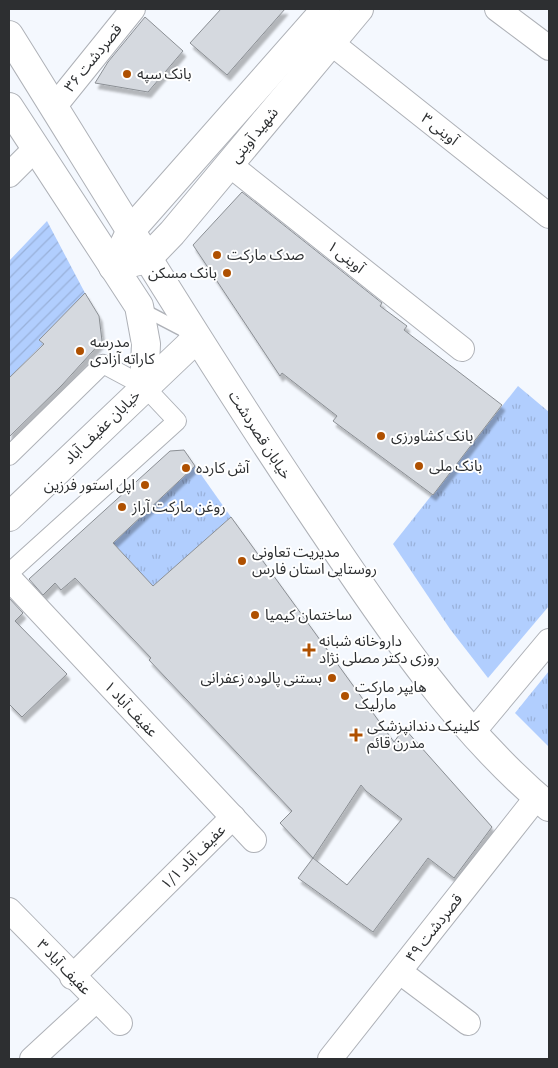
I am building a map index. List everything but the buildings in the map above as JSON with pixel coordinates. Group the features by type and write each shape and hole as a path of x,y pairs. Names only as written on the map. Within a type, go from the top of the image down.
{"main road":[{"name":"شهید آوینی","path":"113,267 131,230 326,9"},
{"name":"شهید آوینی","path":"147,259 230,165 359,9"},
{"name":"خیابان قصردشت","path":"9,35 197,338 380,613 473,732 543,802"},
{"path":"9,107 139,306 146,344 144,386"},
{"path":"113,267 147,259"},
{"name":"خیابان عفیف آباد","path":"9,516 144,386 197,338"}],"street":[{"name":"۳۶ قصردشت","path":"54,107 133,9"},
{"path":"496,9 549,48"},
{"name":"۳ آوینی","path":"330,42 549,216"},
{"path":"9,175 36,148"},
{"name":"۱ آوینی","path":"230,165 462,349"},
{"path":"9,456 103,364 144,386 177,421 9,573"},
{"name":"عفیف آباد ۱","path":"9,578 254,840"},
{"path":"473,732 549,641"},
{"name":"قصردشت ۴۹","path":"330,1059 400,972 543,802"},
{"name":"عفیف آباد ۱/۱","path":"72,977 233,817"},
{"name":"عفیف آباد ۳","path":"9,910 72,977 120,1023"},
{"path":"400,972 468,1023"},
{"path":"32,1059 96,1000"}],"lane":[{"path":"139,306 197,338"}],"green space":[{"path":"47,221 85,293 40,339 43,344 9,378 9,261"},
{"path":"518,386 549,412 549,606 488,678 450,629 393,544"},
{"path":"195,466 231,517 153,587 113,543"},
{"path":"549,671 549,747 515,713"}],"place":[{"name":"بانک سپه","path":"127,74"},
{"name":"صدک مارکت","path":"217,255"},
{"name":"بانک مسکن","path":"227,273"},
{"name":"مدرسه کاراته آزادی","path":"80,351"},
{"name":"بانک کشاورزی","path":"381,436"},
{"name":"بانک ملی","path":"419,466"},
{"name":"آش کارده","path":"186,468"},
{"name":"اپل استور فرزین","path":"145,485"},
{"name":"روغن مارکت آراز","path":"122,507"},
{"name":"مدیریت تعاونی روستایی استان فارس","path":"242,561"},
{"name":"ساختمان کیمیا","path":"255,615"},
{"name":"داروخانه شبانه روزی دکتر مصلی نژاد","path":"309,650"},
{"name":"بستنی پالوده زعفرانی","path":"332,678"},
{"name":"هایپر مارکت مارلیک","path":"345,696"},
{"name":"کلینیک دندانپزشکی مدرن قائم","path":"356,735"}]}
